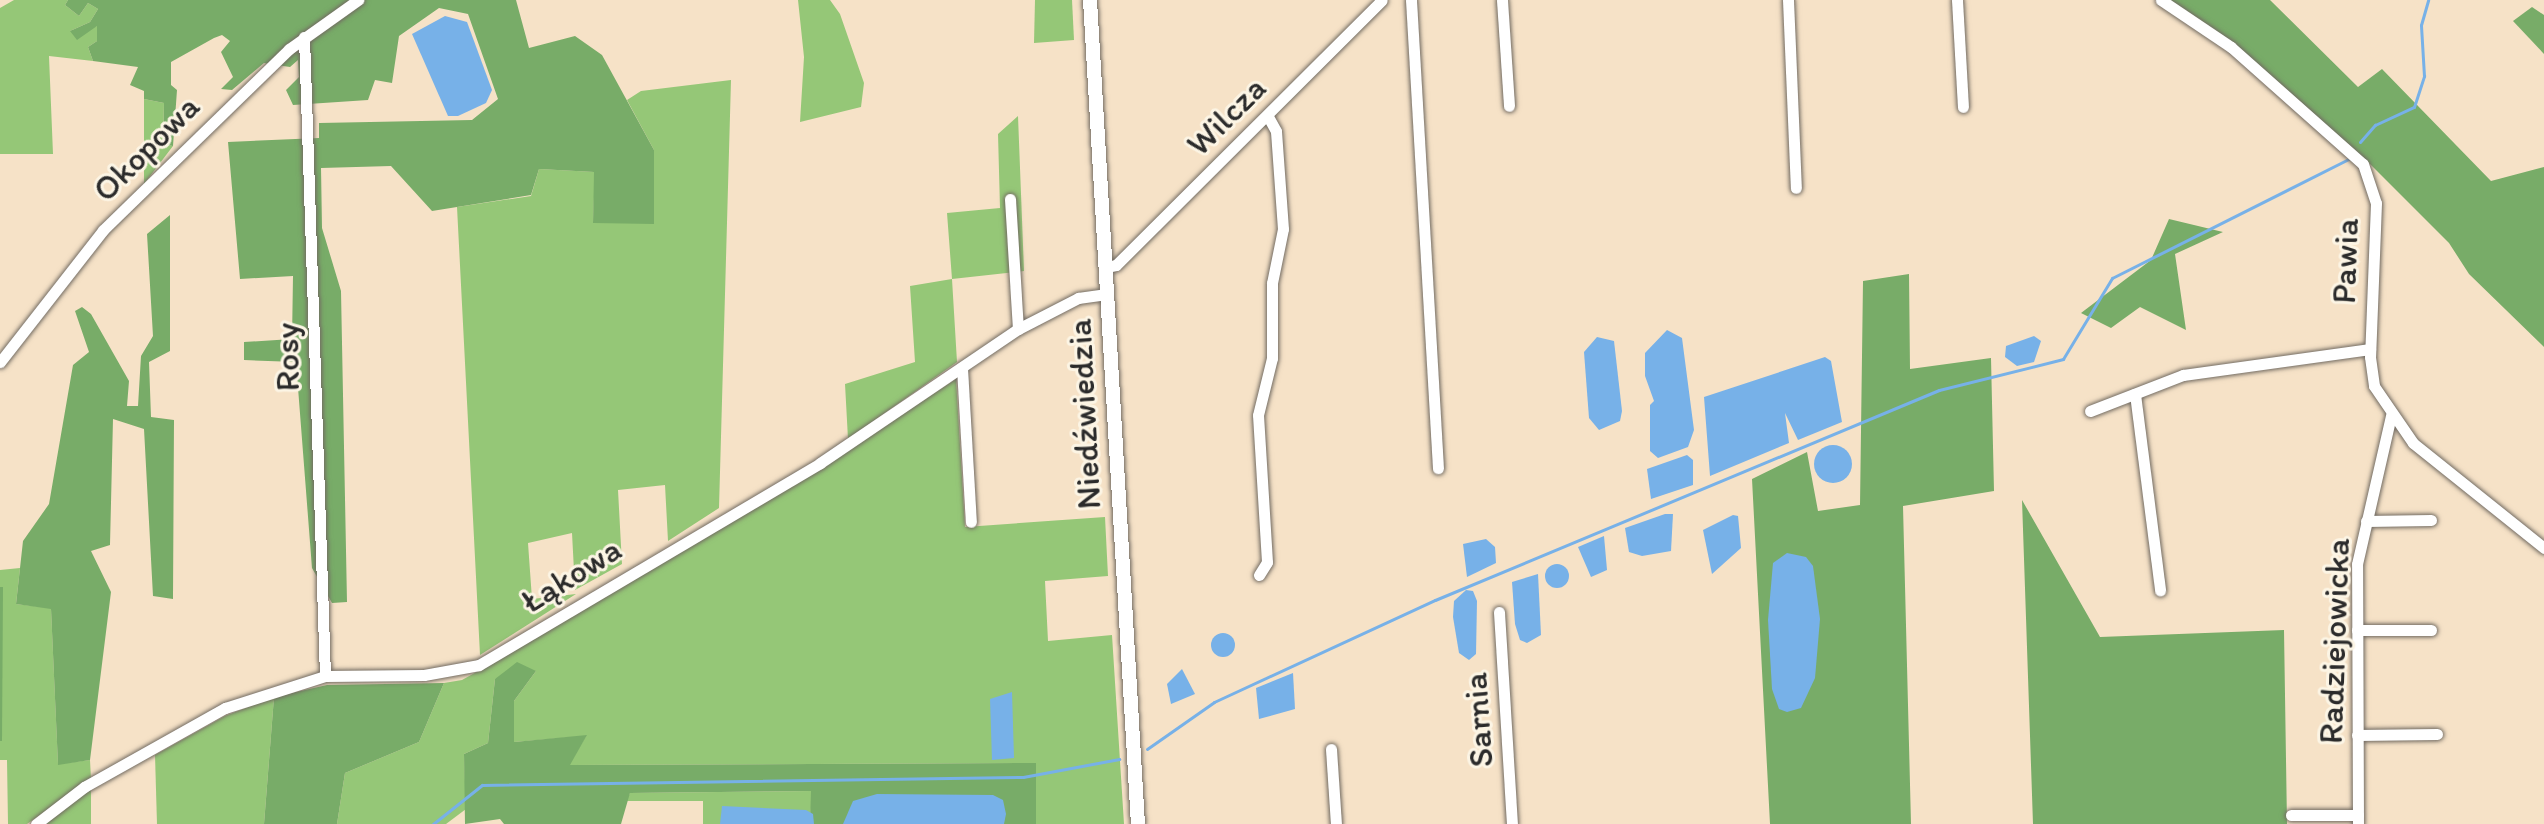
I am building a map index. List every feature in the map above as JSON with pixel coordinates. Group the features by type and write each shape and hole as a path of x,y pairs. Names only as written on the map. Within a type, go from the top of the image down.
{"street":[{"name":"Okopowa","path":"0,362 103,230 304,37 358,0"},
{"name":"Niedźwiedzia","path":"1090,0 1138,824"},
{"name":"Wilcza","path":"1106,267 1116,265 1382,0"},
{"path":"1411,0 1438,468"},
{"path":"1502,0 1509,106"},
{"path":"1788,0 1796,188"},
{"path":"1957,0 1963,107"},
{"name":"Pawia","path":"2161,0 2231,47 2363,164 2376,203 2370,349 2374,386 2413,443 2450,476 2540,534 2544,548"},
{"name":"Rosy","path":"304,37 325,676"},
{"path":"1259,575 1267,562 1258,415 1273,350 1272,283 1283,229 1276,131 1267,115"},
{"path":"1010,199 1018,329"},
{"name":"Łąkowa","path":"36,824 84,787 225,708 325,676 424,675 479,665 820,463 1018,329 1078,298 1107,294"},
{"path":"2090,411 2183,375 2370,349"},
{"path":"962,368 971,522"},
{"path":"2135,394 2160,590"},
{"name":"Radziejowicka","path":"2358,820 2357,564 2391,415"},
{"path":"2366,521 2431,520"},
{"name":"Sarnia","path":"1499,612 1512,824"},
{"path":"2357,630 2431,630"},
{"path":"2357,735 2437,734"},
{"path":"1331,749 1336,824"},
{"path":"2291,815 2358,820"}],"green space":[{"path":"14,0 68,0 65,5 79,16 88,3 98,9 90,22 70,31 97,26 97,41 88,47 93,61 49,56 53,154 0,154 0,8"},
{"path":"68,0 516,0 529,48 575,36 602,55 654,150 654,224 593,223 594,172 539,169 531,195 432,211 391,166 321,168 322,228 341,291 347,602 332,603 312,568 296,362 244,360 244,342 292,339 293,276 240,279 228,142 319,138 319,123 472,120 498,99 468,14 439,8 399,36 392,83 375,80 368,100 293,105 286,90 299,77 298,60 290,67 264,63 232,90 221,89 233,77 221,52 230,41 222,35 214,38 171,62 171,85 177,90 173,146 163,144 164,103 144,99 144,91 130,85 138,67 93,61 88,47 97,41 97,26 77,40 70,31 90,22 98,9 88,3 79,16 65,5"},
{"path":"798,0 830,0 840,14 864,83 861,107 800,122 804,57"},
{"path":"1035,0 1072,0 1074,40 1034,43"},
{"path":"2168,0 2270,0 2358,87 2382,69 2491,181 2544,167 2544,347 2469,274 2449,243 2366,160"},
{"path":"2532,7 2544,15 2544,54 2513,21"},
{"path":"731,80 719,508 668,541 665,485 618,490 622,564 575,590 572,533 528,543 532,599 576,594 480,655 457,207 531,196 539,169 595,172 593,222 654,150 627,100 641,91"},
{"path":"144,99 164,103 163,144 173,146 144,184"},
{"path":"1018,116 1024,271 952,279 947,213 1000,208 998,134"},
{"path":"170,215 170,351 149,362 151,417 174,420 173,599 153,596 144,429 113,419 110,545 91,551 111,592 90,760 58,765 51,609 16,604 23,541 49,504 73,365 89,352 75,311 82,307 91,314 129,381 127,406 138,406 141,356 153,336 147,234"},
{"path":"2169,219 2223,232 2175,254 2186,330 2140,307 2111,328 2081,313 2151,260"},
{"path":"1909,274 1910,369 1991,358 1994,491 1903,506 1911,824 1770,824 1752,479 1807,452 1818,511 1860,505 1863,281"},
{"path":"952,279 957,362 848,439 845,384 915,362 910,286"},
{"path":"956,379 965,527 1105,517 1108,576 1045,581 1048,641 1112,635 1124,824 1036,824 1035,763 569,765 586,736 514,742 514,701 536,671 495,679 488,743 464,754 466,809 446,824 337,824 345,773 419,742 444,683 462,680 507,655 819,469"},
{"path":"2022,500 2100,637 2284,630 2287,824 2033,824"},
{"path":"20,568 16,604 51,608 58,764 90,760 91,779 27,824 8,824 7,760 0,760 0,570"},
{"path":"0,587 3,587 2,741 0,741"},
{"path":"517,662 536,671 514,701 514,742 587,735 570,765 1036,763 1036,824 810,824 811,791 630,793 621,824 504,824 500,819 465,824 464,754 488,743 495,679"},
{"path":"444,683 419,742 345,773 337,824 264,824 274,697 327,685"},
{"path":"274,697 264,824 157,824 155,755 225,716"},
{"path":"91,787 91,824 43,824"},
{"path":"812,791 810,824 703,824 703,801 626,801 630,793"}],"water":[{"path":"445,16 467,22 492,90 486,103 458,116 448,116 412,34"},
{"path":"1667,330 1682,338 1694,430 1688,447 1658,458 1650,451 1650,405 1654,401 1645,376 1645,353"},
{"path":"2034,336 2041,341 2034,362 2017,366 2005,357 2006,346"},
{"path":"1597,337 1614,341 1622,411 1620,421 1599,430 1589,418 1584,352"},
{"path":"1825,357 1831,361 1842,422 1798,440 1785,413 1789,443 1710,476 1704,397"},
{"path":"1833,445 1847,450 1852,464 1847,478 1833,483 1819,478 1814,464 1819,450"},
{"path":"1687,455 1693,460 1693,485 1651,499 1647,469"},
{"path":"1673,514 1671,551 1642,556 1629,552 1625,528"},
{"path":"1733,515 1738,516 1741,548 1712,574 1703,530"},
{"path":"1604,536 1607,570 1591,577 1578,547"},
{"path":"1486,539 1495,547 1496,563 1467,577 1463,544"},
{"path":"1787,553 1806,557 1813,566 1820,619 1815,678 1801,708 1787,712 1779,709 1772,689 1768,620 1773,563"},
{"path":"1557,564 1568,571 1569,576 1562,587 1557,588 1546,581 1545,576 1552,565"},
{"path":"1538,574 1541,635 1527,643 1520,640 1515,624 1512,582"},
{"path":"1466,590 1473,591 1477,601 1476,654 1469,660 1459,653 1453,617 1454,601"},
{"path":"1223,633 1234,640 1235,645 1228,656 1223,657 1212,650 1211,645 1218,634"},
{"path":"1182,669 1195,694 1171,704 1167,684"},
{"path":"1293,673 1295,709 1259,719 1256,688"},
{"path":"1012,692 1014,758 992,760 990,699"},
{"path":"877,794 993,795 1003,800 1006,814 1004,824 843,824 853,801"},
{"path":"722,806 806,810 813,814 814,824 720,824"}],"waterway":[{"path":"2360,142 2375,125 2414,107 2424,76 2421,25 2428,0"},
{"path":"1147,749 1214,702 1435,600 1939,390 2063,359 2112,278 2351,158"},
{"path":"433,824 482,785 1023,777 1119,759"}]}
